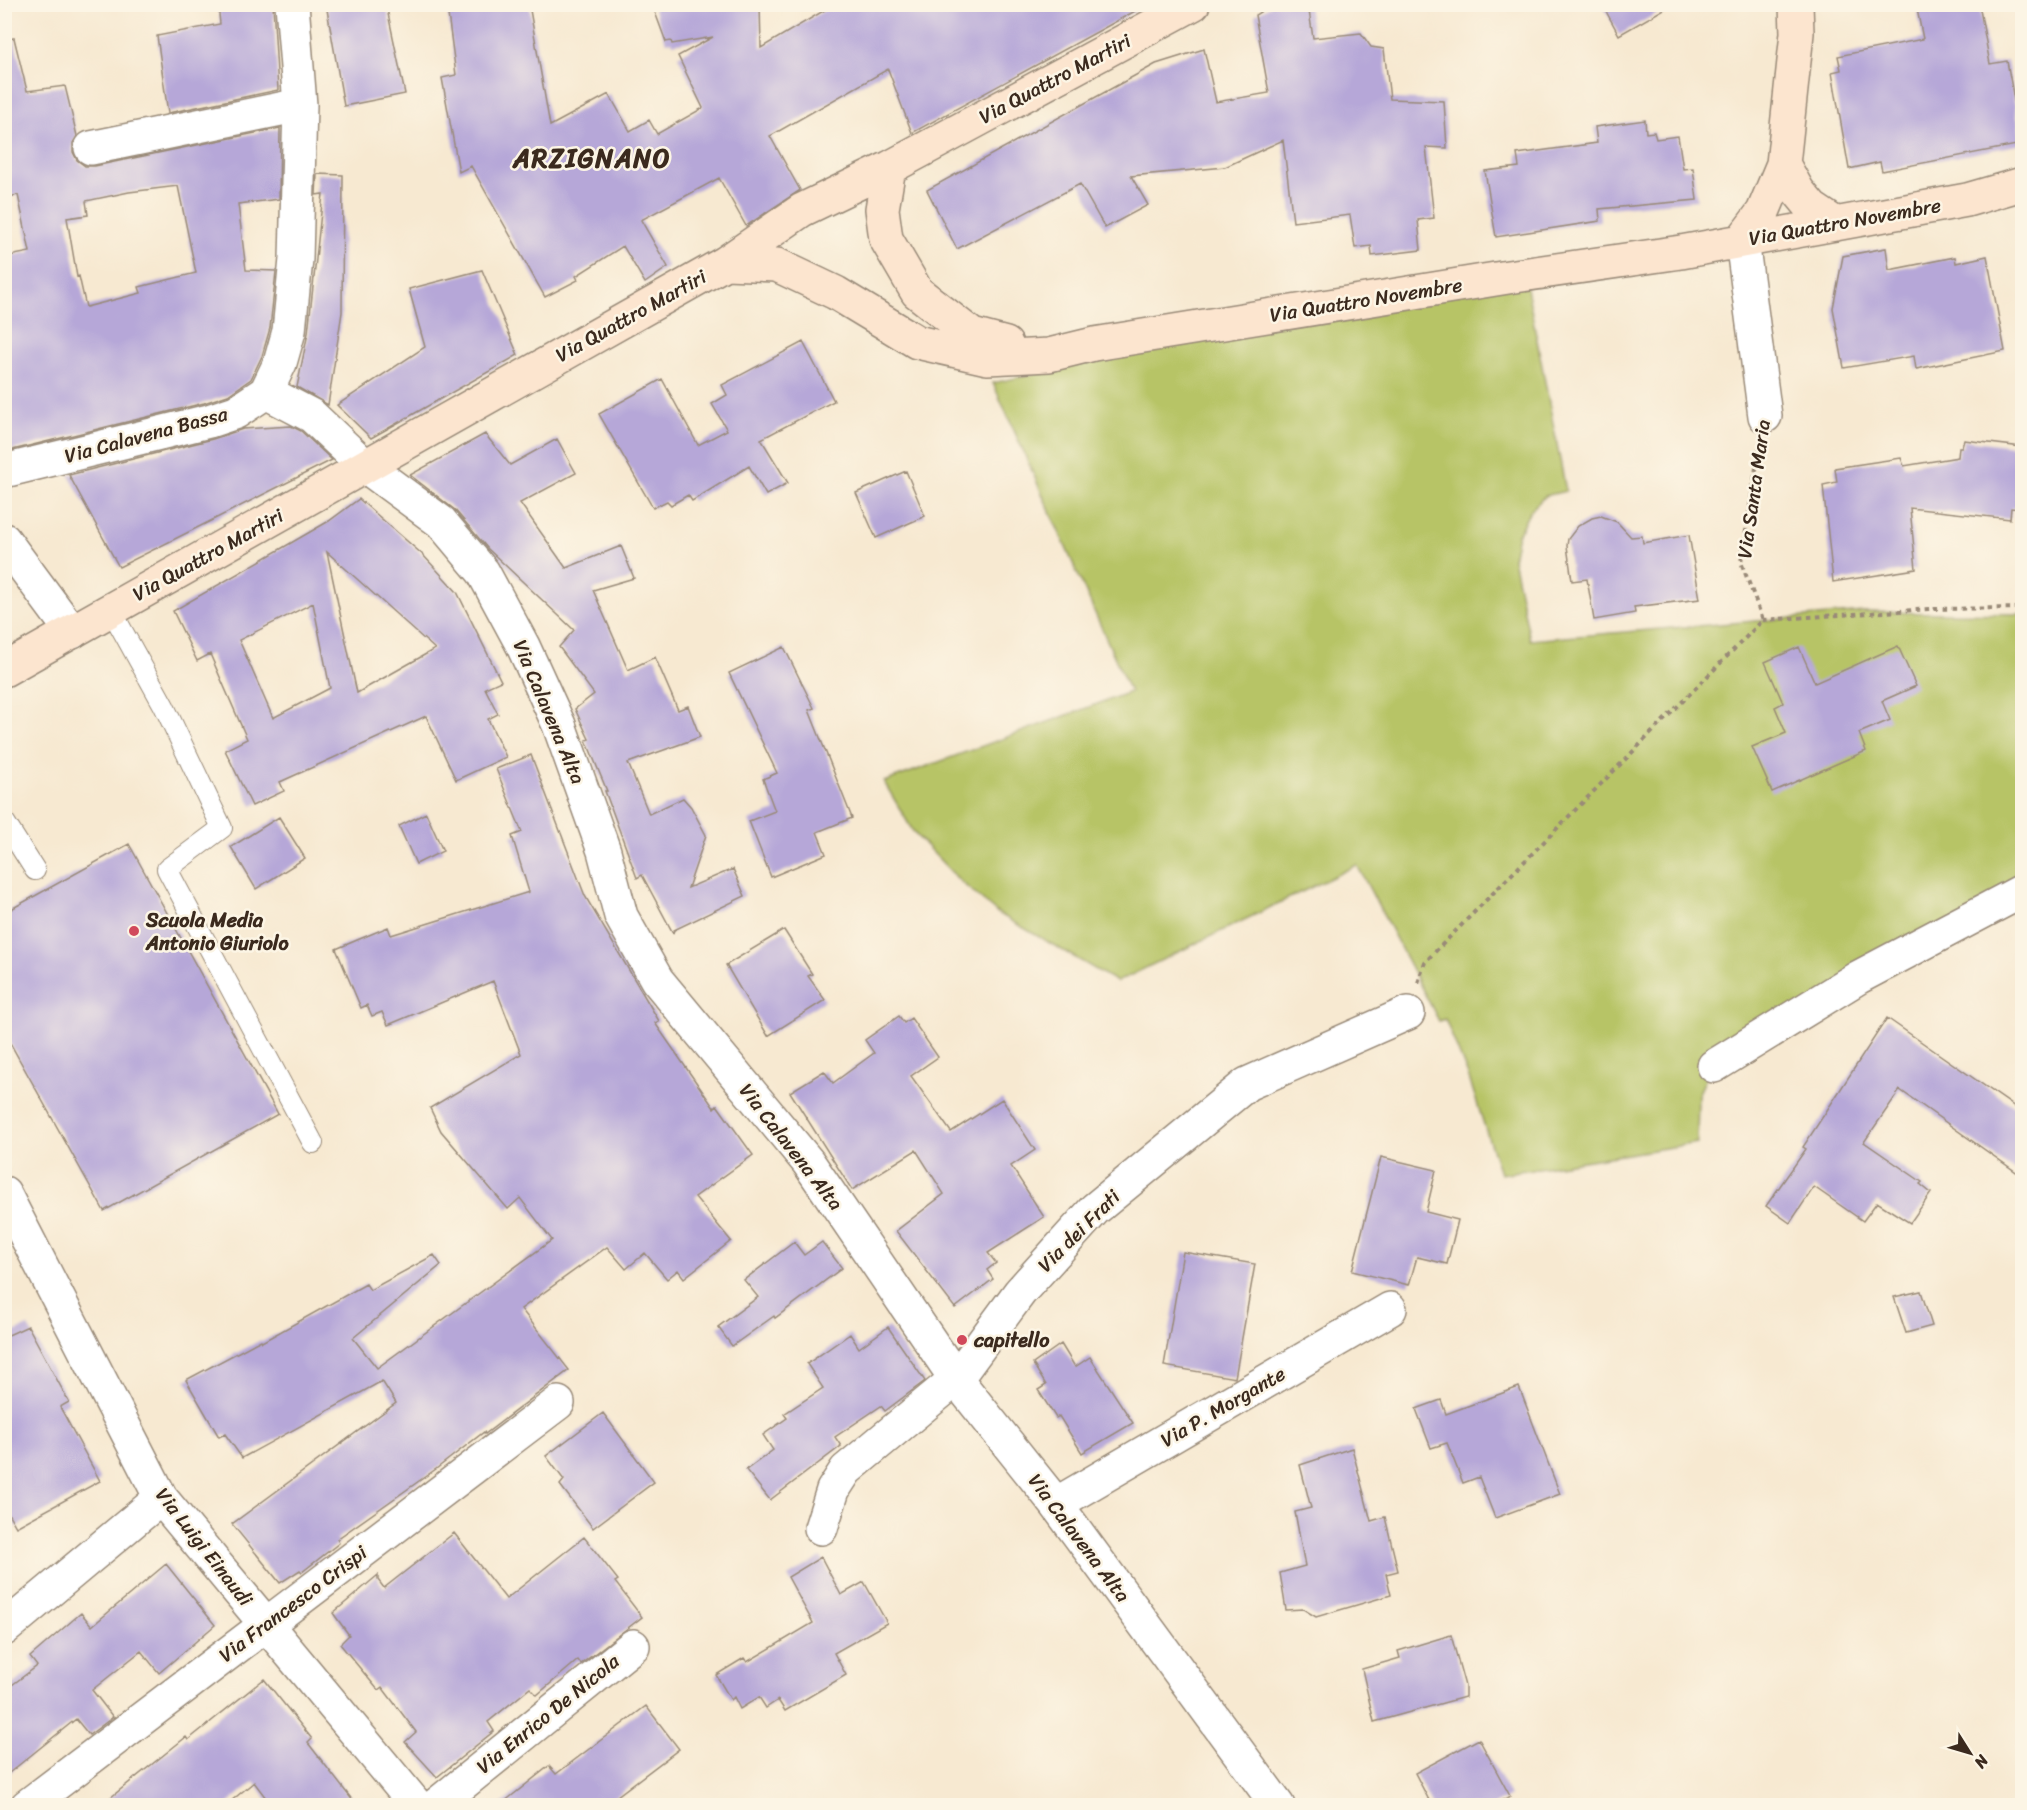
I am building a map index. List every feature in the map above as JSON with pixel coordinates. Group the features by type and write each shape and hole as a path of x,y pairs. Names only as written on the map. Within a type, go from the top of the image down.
{"street":[{"path":"292,4 300,105 296,259 289,331 280,363 266,392 312,417 365,466"},
{"name":"Via Quattro Martiri","path":"4,670 725,263 802,210 889,168 1193,4"},
{"path":"1742,240 1763,212 1783,164 1797,33 1796,4"},
{"path":"92,148 300,105"},
{"path":"1783,164 1798,191 1812,208 1836,224"},
{"path":"889,168 882,208 886,239 917,292 972,335 1049,355"},
{"name":"Via Quattro Novembre","path":"725,263 777,265 836,293 917,342 987,358 1049,355 1094,344 1508,277 1681,252 1967,200 2022,184"},
{"name":"Via Santa Maria","path":"1742,240 1765,416"},
{"name":"Via Calavena Bassa","path":"4,471 209,421 236,412 266,392"},
{"name":"Via Calavena Alta","path":"365,466 441,522 483,572 523,646 559,725 604,851 621,916 657,980 808,1162 956,1379 1056,1504 1278,1806"},
{"path":"4,540 72,632"},
{"path":"1714,1065 1859,977 2022,891"},
{"name":"Via dei Frati","path":"821,1528 833,1490 846,1470 956,1379 1020,1292 1095,1209 1247,1084 1408,1012"},
{"name":"Via Luigi Einaudi","path":"4,1193 161,1498 417,1806"},
{"name":"Via P. Morgante","path":"1056,1504 1390,1309"},
{"name":"Via Francesco Crispi","path":"27,1806 558,1403"},
{"path":"4,1629 161,1498"},
{"name":"Via Enrico De Nicola","path":"435,1806 633,1646"}],"lane":[{"path":"111,610 164,706 222,828 167,869 313,1143"},
{"path":"4,821 35,870"}],"path":[{"name":"Via Santa Maria","path":"1763,620 1741,562 1765,416"},
{"path":"1408,1012 1425,962 1763,620 1930,609 2022,608"}],"green space":[{"path":"1523,267 1566,491 1545,496 1530,511 1518,534 1513,559 1530,640 1864,612 2022,614 2022,902 1710,1070 1698,1095 1697,1143 1500,1174 1469,1078 1445,1019 1439,1021 1357,865 1117,982 996,912 960,881 914,833 884,782 1130,692 993,383"}],"building":[{"path":"218,4 273,4 278,90 168,113 157,36 220,24"},
{"path":"326,4 386,4 405,94 344,106"},
{"path":"510,4 529,4 550,126 609,94 630,131 649,120 657,134 703,108 678,56 713,37 672,44 671,41 666,42 652,4 760,4 761,48 835,4 1148,4 912,133 888,69 770,136 800,190 746,226 719,178 641,220 668,267 645,283 623,246 576,276 578,280 545,297 471,166 459,172 442,78 456,75 448,14"},
{"path":"1273,4 1308,4 1313,38 1361,33 1371,47 1384,49 1390,99 1444,101 1447,148 1426,147 1434,218 1418,220 1421,250 1372,256 1371,246 1355,248 1350,215 1293,222 1283,140 1225,167 1131,176 1148,205 1105,228 1080,184 957,249 927,190 1156,64 1204,49 1216,102 1269,93 1255,15"},
{"path":"1602,4 1673,4 1619,35"},
{"path":"1916,4 1979,4 1990,64 2007,61 2022,144 1882,171 1880,162 1849,169 1832,72 1841,70 1838,56 1923,39"},
{"path":"14,38 27,91 65,86 77,136 73,143 73,152 77,160 85,166 95,166 280,128 279,199 238,204 246,270 276,271 270,328 262,356 251,379 228,395 204,403 4,452 4,257 30,252 18,195 4,198 4,40","holes":["178,186 196,273 139,287 141,293 86,307 79,276 77,277 67,218 88,215 86,201 129,192"]},
{"path":"1645,120 1646,133 1654,132 1656,139 1678,136 1683,169 1693,168 1697,200 1599,209 1600,221 1496,237 1485,171 1519,167 1517,154 1597,143 1595,127"},
{"path":"317,174 343,175 342,312 328,405 297,387 308,333 323,194 316,195"},
{"path":"1886,248 1889,270 1955,257 1956,263 1987,256 2005,351 1916,369 1914,356 1844,368 1833,308 1843,256"},
{"path":"482,270 518,355 371,438 337,405 425,347 409,289"},
{"path":"803,342 834,401 761,439 788,483 766,495 749,466 692,501 688,495 671,505 667,501 653,508 599,414 662,379 698,445 727,430 712,404 727,395 722,385"},
{"path":"291,426 301,431 332,460 119,567 69,475 213,439 243,429"},
{"path":"485,434 510,465 557,439 576,473 520,503 566,568 621,546 634,578 593,590 628,670 655,657 678,710 688,706 700,737 628,763 649,814 683,798 691,807 706,835 688,888 733,869 745,896 674,930 673,933 642,875 637,878 605,791 607,791 586,740 589,739 575,709 594,694 559,647 574,630 488,549 455,510 410,475"},
{"path":"1964,440 2022,447 2020,509 2011,508 2010,519 1910,508 1916,569 1833,582 1823,485 1837,482 1835,468 1901,458 1904,466 1958,457 1959,447 1962,447"},
{"path":"906,471 925,516 876,538 856,493"},
{"path":"359,499 423,555 457,592 501,681 485,688 498,714 488,719 506,757 456,780 426,716 280,782 284,791 252,806 225,750 247,739 210,654 197,661 173,611 329,521","holes":["327,552 435,649 357,693","313,603 330,688 273,718 239,640"]},
{"path":"1601,516 1617,522 1631,537 1642,536 1643,543 1689,535 1700,599 1634,607 1635,613 1594,620 1587,579 1572,581 1567,546 1568,539 1578,526"},
{"path":"1898,646 1916,686 1882,701 1890,720 1859,733 1866,751 1772,792 1752,747 1786,733 1775,707 1783,703 1765,662 1799,647 1815,683"},
{"path":"784,647 814,708 809,710 852,818 817,832 826,854 771,877 749,821 775,811 763,779 777,773 729,673"},
{"path":"531,755 585,896 659,1021 655,1023 714,1108 717,1105 753,1155 695,1197 731,1241 684,1278 678,1270 667,1279 645,1253 626,1269 607,1247 521,1309 569,1370 485,1434 484,1432 337,1539 339,1543 302,1572 300,1570 280,1583 232,1524 396,1403 382,1381 242,1458 225,1434 219,1437 186,1380 261,1340 262,1342 366,1284 370,1290 434,1255 441,1265 353,1338 377,1368 552,1240 520,1198 508,1209 441,1131 430,1108 521,1054 493,981 388,1025 382,1012 372,1016 367,1005 361,1008 336,949 388,927 391,935 529,892 512,836 522,832 496,769"},
{"path":"426,813 443,851 416,864 399,826"},
{"path":"279,817 305,858 256,889 231,847"},
{"path":"129,844 278,1114 104,1211 4,1032 4,913"},
{"path":"784,930 812,974 808,976 825,1000 768,1036 726,965"},
{"path":"899,1016 904,1023 911,1018 938,1057 911,1076 951,1132 1002,1099 1035,1150 1011,1166 1044,1217 988,1253 996,1263 987,1270 993,1279 955,1308 896,1231 944,1194 916,1150 852,1190 790,1092 824,1071 833,1083 874,1053 865,1040"},
{"path":"1887,1018 2022,1112 2022,1176 1900,1090 1864,1142 1922,1182 1920,1184 1931,1193 1910,1223 1877,1202 1863,1221 1814,1187 1790,1223 1766,1206 1806,1149 1803,1147"},
{"path":"1381,1157 1436,1170 1426,1212 1458,1220 1447,1264 1417,1257 1409,1285 1352,1271"},
{"path":"794,1242 804,1255 822,1242 842,1268 775,1318 774,1316 732,1346 718,1327 758,1297 744,1280"},
{"path":"1183,1252 1255,1264 1235,1378 1164,1366"},
{"path":"1921,1291 1932,1326 1906,1333 1894,1297"},
{"path":"28,1326 69,1402 60,1407 100,1481 16,1527 4,1506 4,1337"},
{"path":"888,1327 925,1381 885,1411 881,1406 835,1437 841,1446 770,1500 746,1470 773,1450 763,1435 787,1418 784,1414 823,1388 807,1364 850,1334 859,1348"},
{"path":"1061,1344 1075,1367 1090,1357 1133,1423 1082,1453 1059,1416 1056,1418 1038,1390 1046,1385 1033,1364"},
{"path":"1519,1387 1560,1494 1495,1518 1479,1477 1463,1483 1447,1443 1431,1448 1416,1409 1441,1400 1446,1414"},
{"path":"603,1413 654,1482 593,1528 560,1485 564,1480 546,1456"},
{"path":"1352,1448 1371,1521 1385,1517 1398,1571 1386,1574 1391,1595 1316,1617 1303,1609 1286,1610 1280,1573 1305,1566 1295,1512 1311,1508 1300,1465"},
{"path":"454,1533 506,1599 584,1537 618,1580 615,1582 642,1617 581,1664 578,1660 537,1695 530,1688 488,1722 494,1731 437,1777 405,1742 416,1732 382,1687 378,1690 340,1644 349,1635 333,1613 378,1575 378,1580 384,1588"},
{"path":"821,1557 841,1595 864,1582 887,1623 834,1653 846,1675 785,1711 778,1700 766,1708 759,1697 740,1709 734,1697 731,1700 716,1675 744,1658 747,1662 813,1623 788,1577"},
{"path":"166,1564 215,1625 159,1673 141,1651 92,1690 113,1717 89,1735 76,1719 4,1777 4,1691 37,1666 30,1657 81,1613 92,1626"},
{"path":"1451,1635 1465,1686 1465,1697 1374,1722 1362,1669 1400,1658 1398,1651"},
{"path":"264,1679 312,1739 308,1743 357,1806 272,1806 254,1782 225,1806 100,1806 186,1737 188,1740"},
{"path":"646,1706 679,1749 604,1806 499,1806 549,1766 556,1774"},
{"path":"1479,1739 1510,1796 1492,1806 1432,1806 1415,1773"}],"place":[{"name":"Scuola Media Antonio Giuriolo","path":"134,931"},
{"name":"capitello","path":"962,1340"}],"district":[{"name":"ARZIGNANO","path":"592,158"}]}
